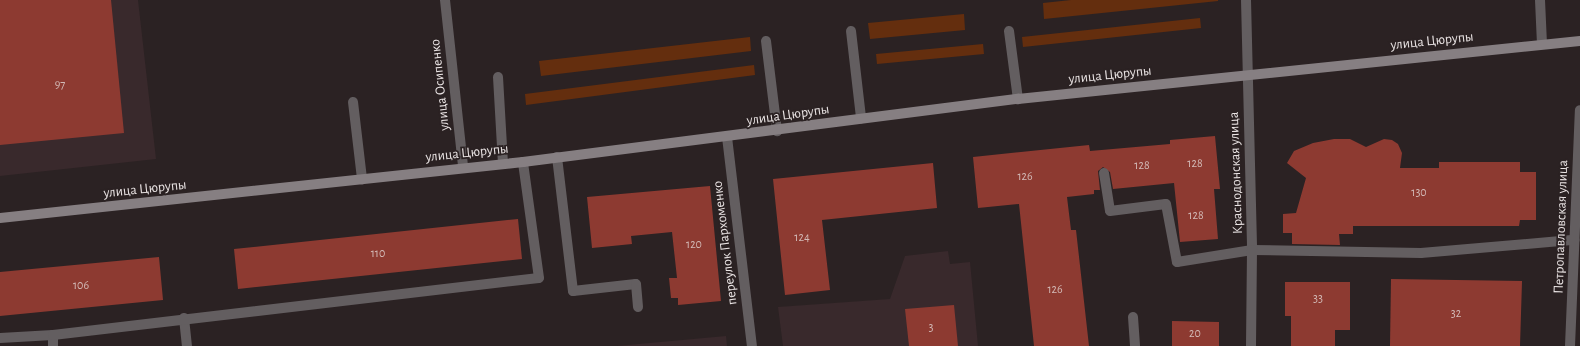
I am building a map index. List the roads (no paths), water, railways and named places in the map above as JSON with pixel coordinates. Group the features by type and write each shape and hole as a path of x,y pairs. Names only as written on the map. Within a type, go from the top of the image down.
{"main road":[{"name":"улица Цюрупы","path":"0,218 463,167 523,162 777,131 862,118 1018,99 1247,74 1580,41"}],"street":[{"name":"улица Осипенко","path":"445,0 463,167"},
{"name":"Краснодонская улица","path":"1246,0 1252,250 1251,346"},
{"path":"1540,0 1542,44"},
{"path":"851,31 862,118"},
{"path":"1008,31 1018,99"},
{"path":"766,41 777,131"},
{"path":"498,77 503,164"},
{"path":"353,102 362,179"},
{"name":"Петропавловская улица","path":"1570,346 1580,110"},
{"name":"переулок Пархоменко","path":"727,137 752,346"},
{"path":"557,157 573,291 636,284 638,307"},
{"path":"0,338 53,335 184,318 539,278 523,162"},
{"path":"1104,173 1110,211 1166,204 1177,262 1252,250 1421,253 1574,240"},
{"path":"1133,317 1135,346"},
{"path":"184,318 187,346"},
{"path":"53,335 53,346"}]}
